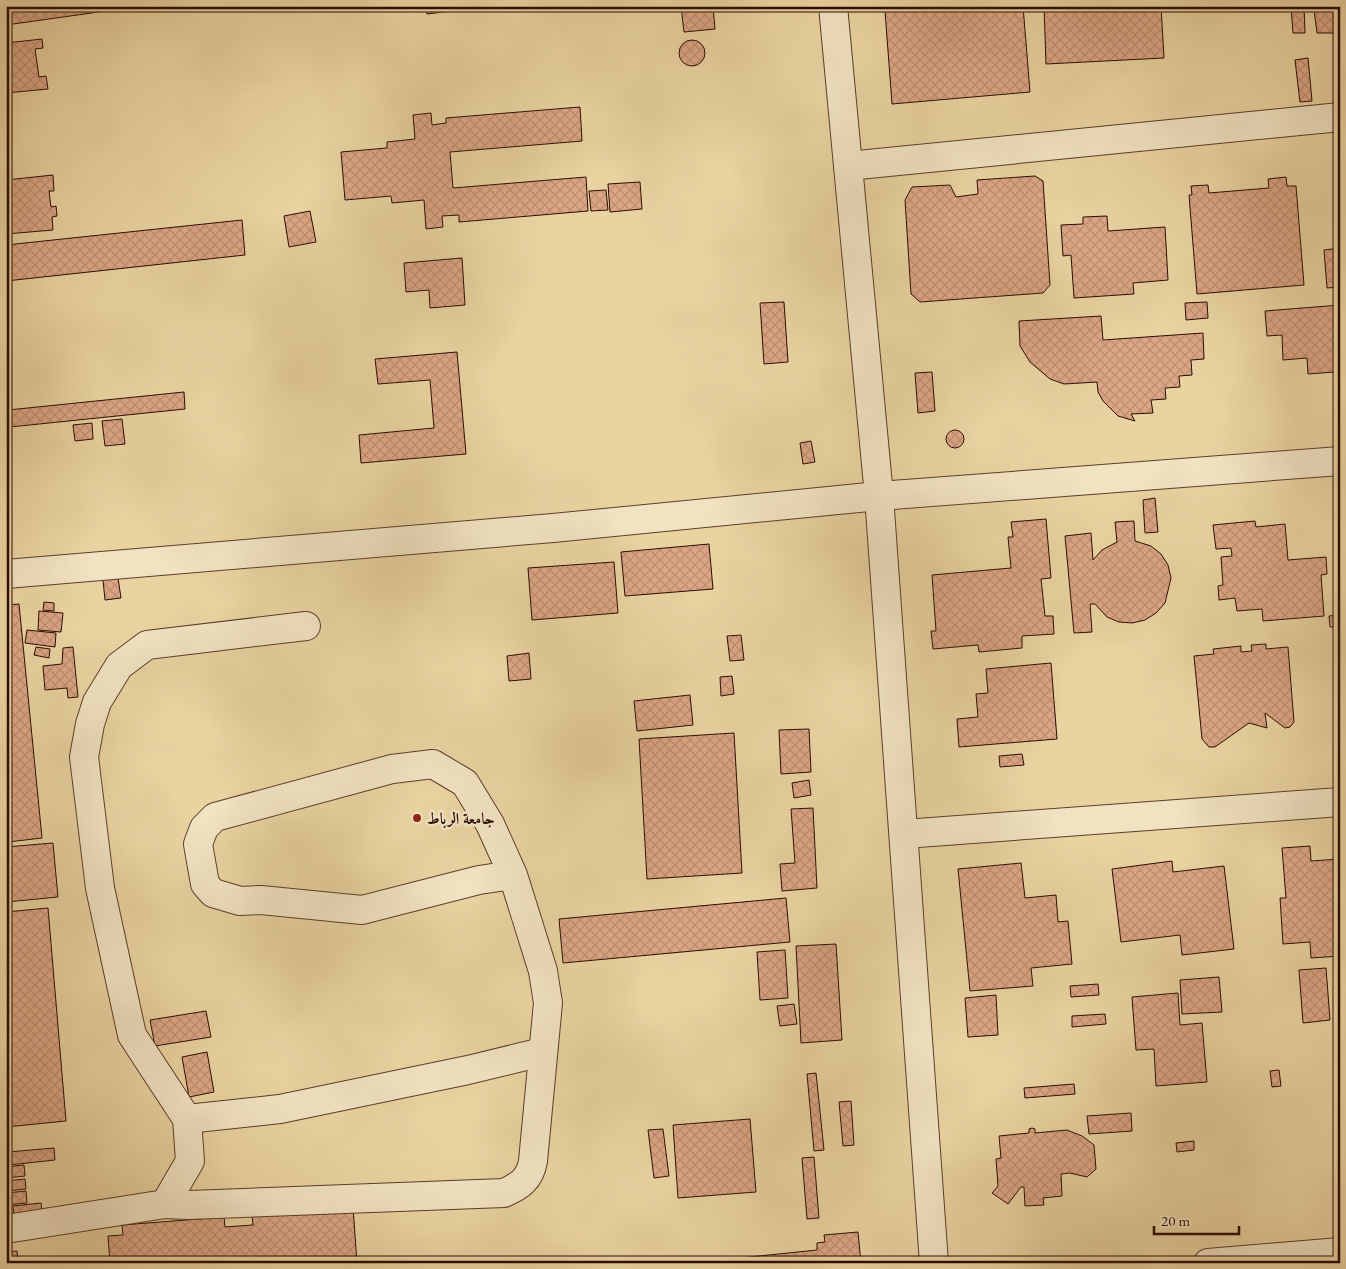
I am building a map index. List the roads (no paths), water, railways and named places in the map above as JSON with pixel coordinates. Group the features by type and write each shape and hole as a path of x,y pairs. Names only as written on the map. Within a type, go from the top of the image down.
{"street":[{"path":"832,6 879,496 934,1263"},
{"path":"848,166 1340,116"},
{"path":"6,574 553,528 879,496 1340,461"},
{"path":"165,1204 190,1161 187,1119 132,1035 100,888 84,757 90,724 97,702 119,666 147,644 306,626"},
{"path":"6,1229 165,1204 189,1205 504,1193 521,1185 531,1172 548,1003 543,971 513,875 490,824 465,783 433,764 392,769 215,817 204,828 198,844 205,884 213,893 240,901 261,900 362,910 479,880 513,875"},
{"path":"904,834 1340,802"},
{"path":"187,1119 280,1109 468,1070 542,1052"},
{"path":"1208,1263 1340,1252"}],"place":[{"name":"جامعة الرباط","path":"417,818"}]}
